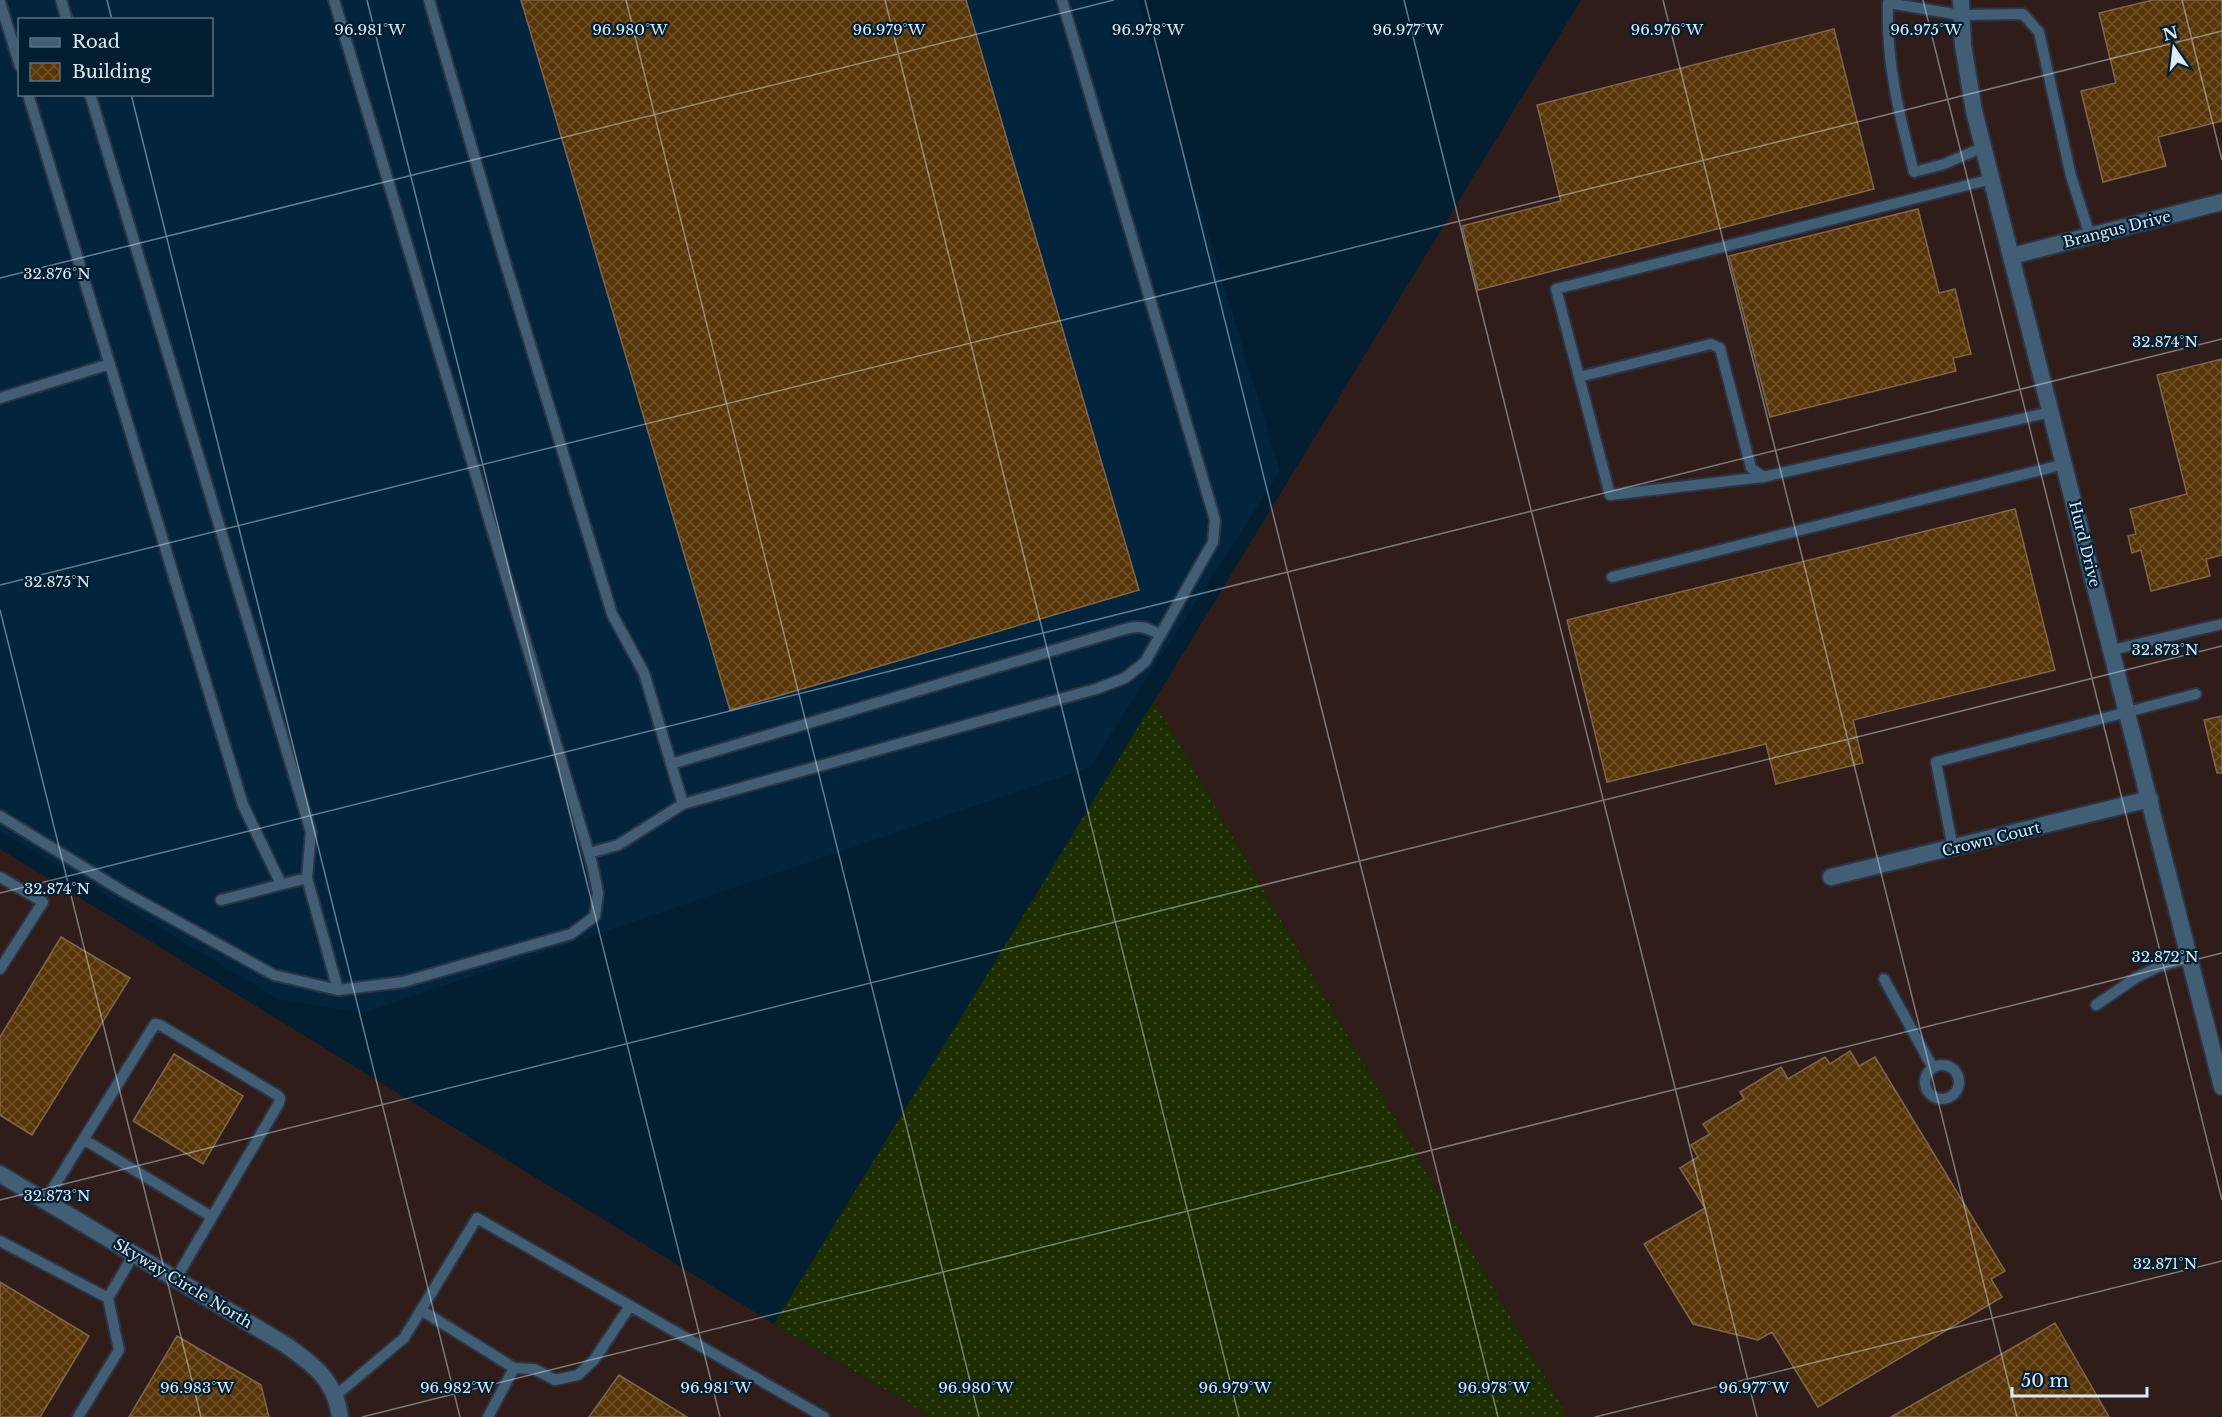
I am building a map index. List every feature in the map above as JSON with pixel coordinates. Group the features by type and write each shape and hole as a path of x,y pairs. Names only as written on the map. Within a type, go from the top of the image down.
{"street":[{"name":"Hurd Drive","path":"1961,7 1969,90 2222,1087"},
{"name":"Brangus Drive","path":"2012,256 2222,202"},
{"name":"Crown Court","path":"1831,877 2150,799"},
{"name":"Skyway Circle North","path":"0,1173 286,1345 317,1366 334,1397 340,1417"}],"lane":[{"path":"61,0 66,18"},
{"path":"0,816 124,892 274,975 338,990 403,982 571,934 596,916 598,893 589,853 334,0"},
{"path":"429,0 503,255 612,614 644,673 683,804"},
{"path":"589,853 618,845 683,804 1096,689 1125,678 1145,662 1214,542 1215,520 1062,0"},
{"path":"0,2 18,60"},
{"path":"1984,147 1934,168 1914,172 1892,80 1887,35 1888,3 1961,7 2024,14 2039,32 2071,176 2090,236"},
{"path":"29,96 243,805 281,884"},
{"path":"91,96 311,832 307,878 338,990"},
{"path":"1992,179 1556,289 1610,495 1763,477 2051,412"},
{"path":"1579,377 1711,344 1720,348 1751,468 1763,477"},
{"path":"0,398 110,364"},
{"path":"1612,577 2065,464"},
{"path":"2112,650 2222,624"},
{"path":"671,764 1125,629 1137,626 1149,628 1160,635"},
{"path":"1953,848 1936,762 2196,694"},
{"path":"0,877 43,902 0,969"},
{"path":"221,900 307,878"},
{"path":"2096,1005 2137,977 2158,967 2190,958"},
{"path":"1884,979 1933,1068"},
{"path":"45,1201 155,1024 277,1095 280,1098 279,1103 175,1280"},
{"path":"83,1139 212,1217"},
{"path":"334,1397 404,1338 477,1218 824,1417"},
{"path":"0,1241 108,1298"},
{"path":"78,1417 119,1350 108,1298 134,1254"},
{"path":"421,1310 514,1368 534,1369 555,1380 578,1375 594,1360 630,1306"},
{"path":"488,1417 514,1368"}],"shaded area":[{"path":"0,0 1138,0 1280,471 1090,767 364,1013 278,999 0,831"},
{"path":"1581,0 2222,0 2222,1417 1568,1417 1154,701"},
{"path":"0,849 774,1324 932,1417 0,1417"}],"green space":[{"path":"1154,701 1568,1417 932,1417 774,1324"}],"building":[{"path":"521,0 966,0 1139,590 730,710"},
{"path":"2153,0 2222,0 2222,121 2158,137 2166,166 2103,182 2081,91 2116,83 2099,13"},
{"path":"1834,29 1874,189 1478,290 1462,226 1561,201 1537,105"},
{"path":"1918,209 1939,293 1955,289 1971,354 1953,358 1956,371 1770,417 1729,256"},
{"path":"2222,359 2222,555 2206,559 2210,576 2151,591 2141,550 2132,553 2128,536 2136,534 2130,509 2187,494 2157,375"},
{"path":"2015,509 2055,670 1853,720 1863,763 1776,784 1766,744 1607,782 1567,620"},
{"path":"2222,716 2222,773 2217,773 2204,720"},
{"path":"61,937 130,978 32,1135 0,1115 0,1037"},
{"path":"1850,1051 1859,1066 1875,1057 2005,1271 1991,1279 2002,1297 1818,1407 1772,1332 1758,1340 1693,1324 1644,1244 1705,1208 1680,1168 1698,1157 1691,1145 1710,1134 1703,1124 1744,1099 1740,1092 1781,1067 1788,1079 1825,1057 1830,1064"},
{"path":"174,1054 243,1096 203,1164 133,1121"},
{"path":"0,1282 89,1336 40,1417 0,1417"},
{"path":"2055,1323 2109,1417 1891,1417 2021,1343"},
{"path":"177,1336 261,1385 269,1417 129,1417"},
{"path":"619,1375 687,1417 589,1417"}]}
